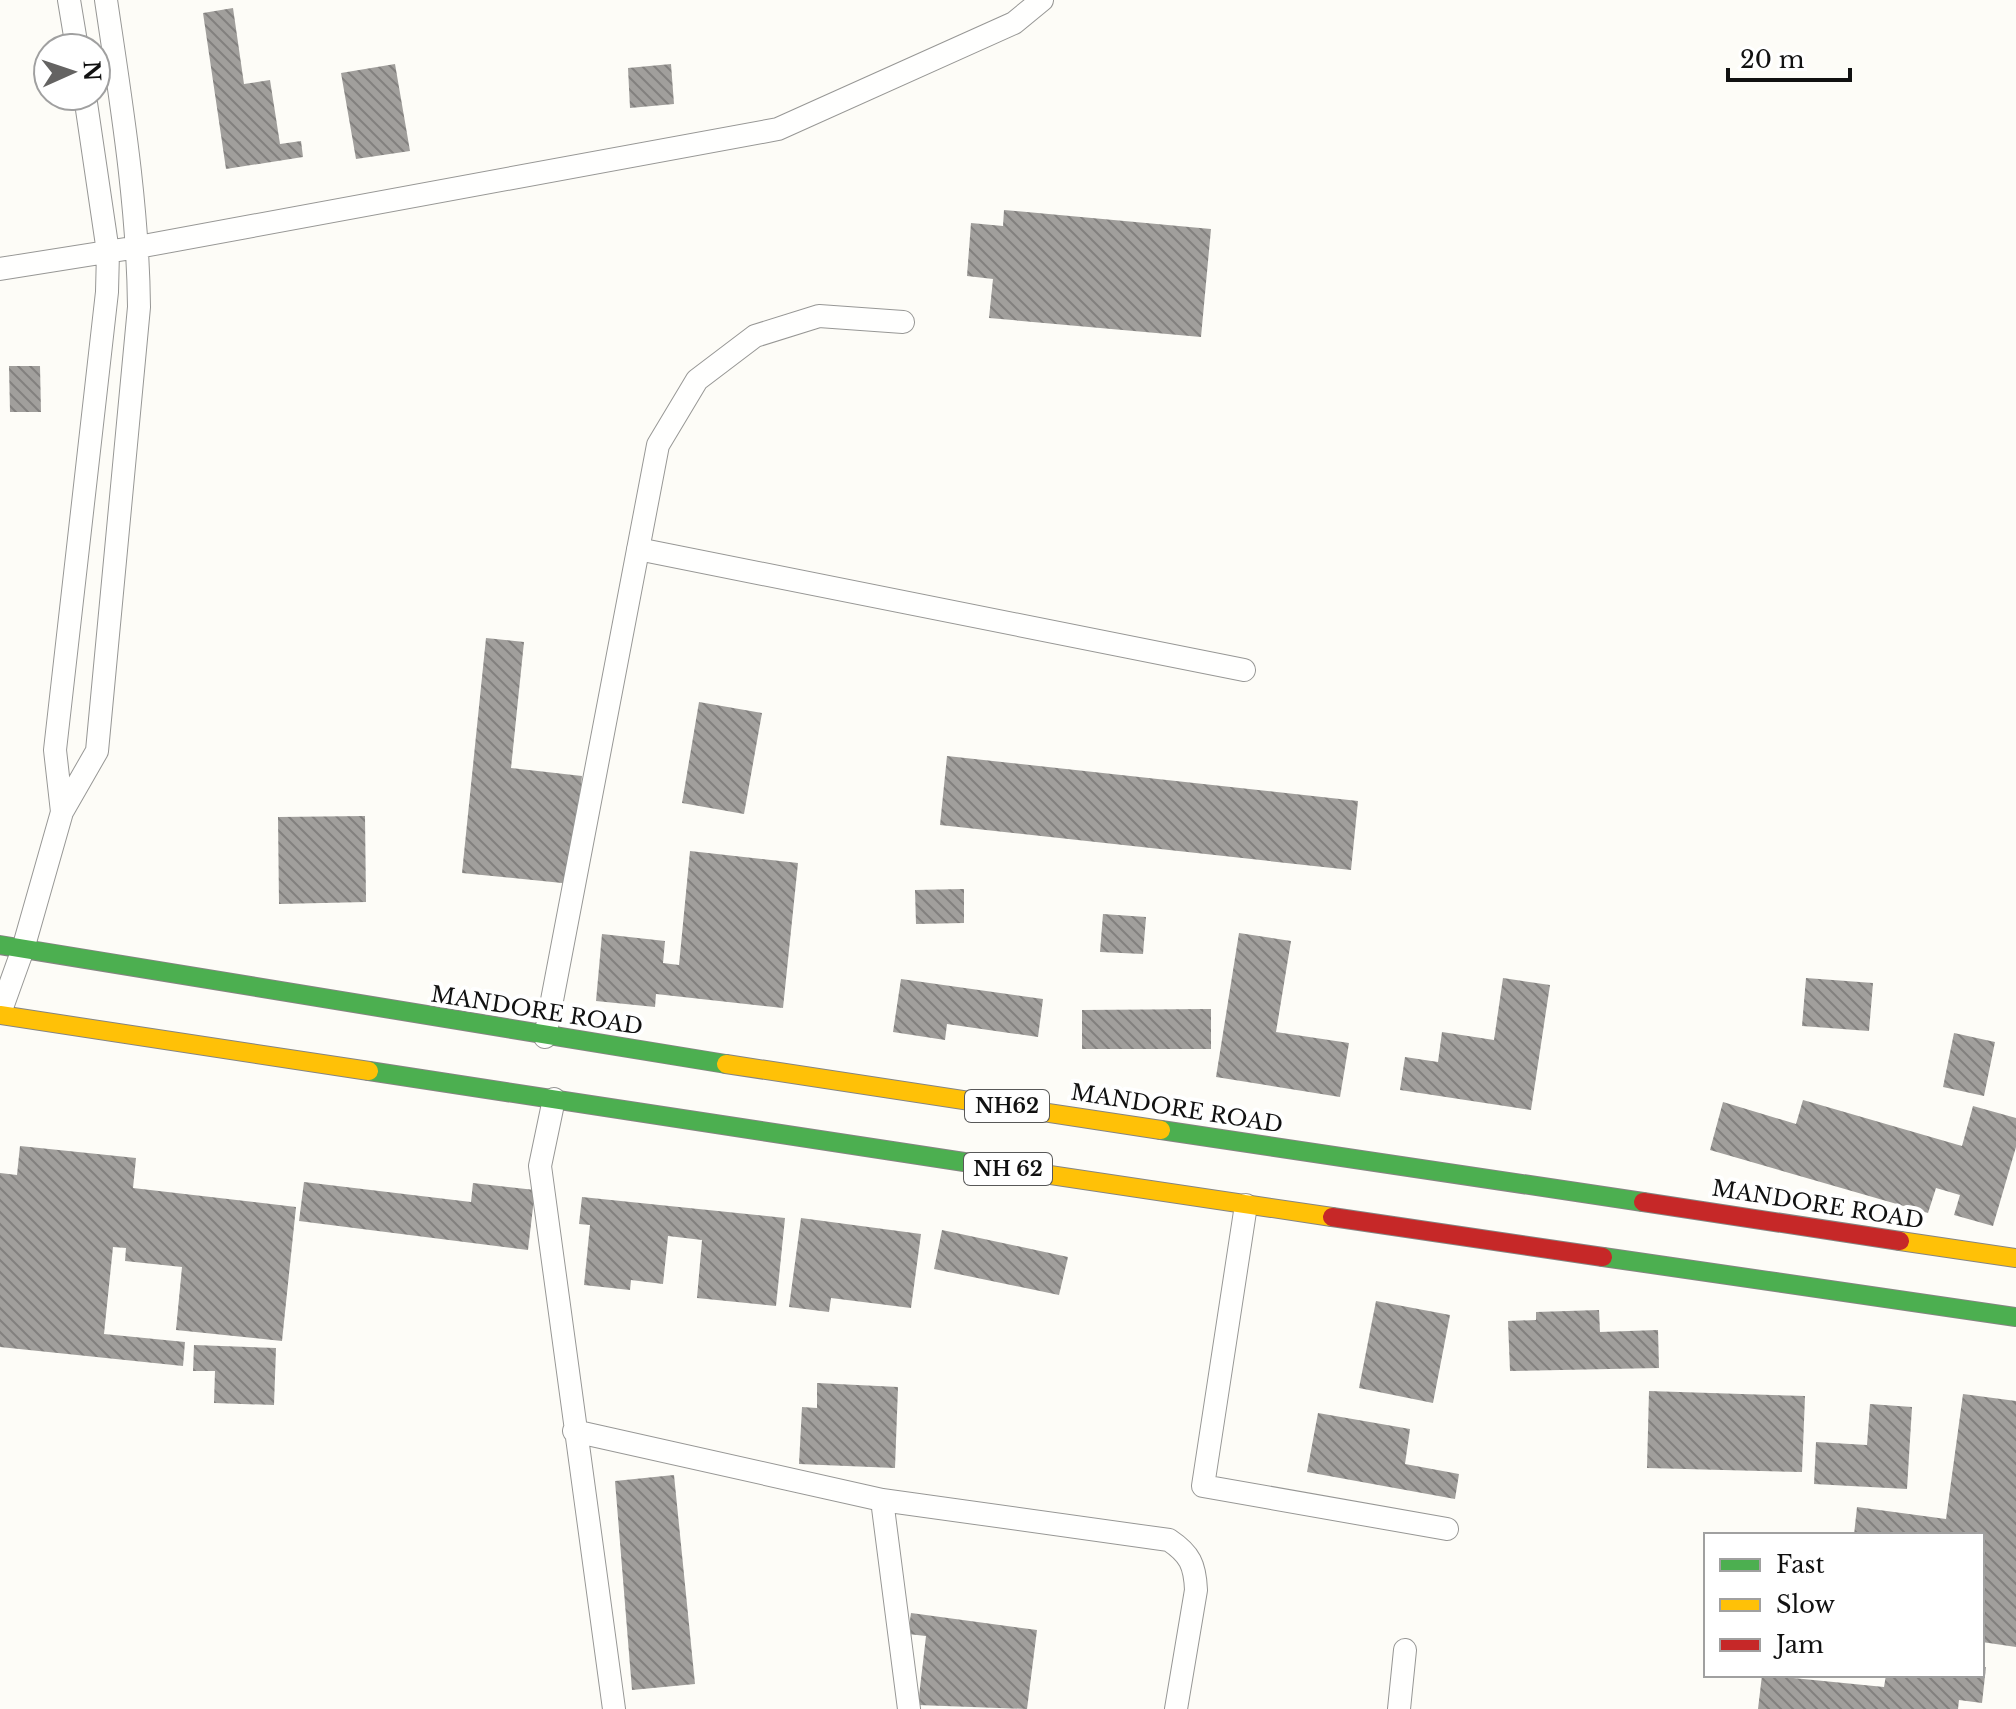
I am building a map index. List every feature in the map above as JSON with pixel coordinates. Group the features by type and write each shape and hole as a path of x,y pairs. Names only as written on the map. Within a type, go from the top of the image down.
{"highway":[{"name":"MANDORE ROAD","path":"0,945 545,1037 2016,1258"},
{"name":"NH 62","path":"0,1014 1246,1205 2016,1317"}],"lane":[{"path":"69,0 74,32"},
{"path":"0,1014 23,949 62,812 97,751 139,307 138,247 106,0"},
{"path":"0,269 138,247 778,129 1014,23 1042,0"},
{"path":"62,812 55,750 107,292 108,252 87,112"},
{"path":"545,1037 658,445 697,380 755,336 819,316 903,322"},
{"path":"638,549 1244,670"},
{"path":"554,1099 540,1166 614,1709"},
{"path":"1246,1205 1203,1486 1447,1529"},
{"path":"574,1431 882,1500 1169,1540 1186,1552 1195,1570 1196,1590 1176,1709"},
{"path":"882,1500 909,1709"},
{"path":"1399,1709 1405,1650"}],"building":[{"path":"233,8 244,84 270,80 280,144 301,141 303,157 226,169 203,13"},
{"path":"395,64 410,151 356,159 341,73"},
{"path":"671,64 674,104 630,108 628,68"},
{"path":"1004,210 1211,229 1201,337 989,318 993,279 967,276 971,223 1003,226"},
{"path":"9,366 40,366 41,412 10,412"},
{"path":"486,638 524,642 511,768 582,776 572,884 462,873"},
{"path":"699,702 762,713 744,814 682,803"},
{"path":"947,756 1358,801 1351,870 940,825"},
{"path":"365,816 366,902 279,904 278,817"},
{"path":"690,851 798,863 783,1008 656,994 655,1007 596,1001 602,934 665,941 663,963 679,965"},
{"path":"964,889 964,923 916,924 915,890"},
{"path":"1103,914 1146,917 1143,954 1100,952"},
{"path":"1239,933 1291,941 1276,1032 1349,1043 1340,1097 1216,1077"},
{"path":"1503,978 1550,985 1531,1110 1400,1090 1405,1057 1438,1062 1442,1032 1494,1040"},
{"path":"1806,978 1873,983 1869,1031 1802,1026"},
{"path":"901,979 1043,999 1038,1037 947,1024 945,1040 893,1032"},
{"path":"1211,1009 1211,1049 1082,1049 1082,1010"},
{"path":"1954,1033 1995,1042 1984,1096 1943,1087"},
{"path":"1803,1100 1962,1146 1973,1106 2016,1118 2016,1147 1993,1226 1954,1215 1960,1195 1936,1188 1928,1213 1710,1150 1723,1102 1796,1124"},
{"path":"20,1146 136,1158 133,1188 296,1207 282,1341 176,1330 182,1267 125,1261 126,1248 113,1247 104,1334 185,1342 183,1366 0,1347 0,1173 17,1175"},
{"path":"304,1182 471,1202 473,1183 535,1190 528,1250 299,1221"},
{"path":"582,1197 785,1218 776,1306 697,1298 702,1240 668,1236 663,1284 631,1280 630,1290 584,1285 590,1225 579,1224"},
{"path":"801,1218 921,1234 911,1308 831,1298 829,1312 789,1307"},
{"path":"942,1230 1068,1257 1059,1295 934,1269"},
{"path":"1376,1301 1450,1315 1433,1403 1359,1388"},
{"path":"1599,1310 1600,1332 1658,1330 1659,1368 1510,1371 1508,1321 1536,1320 1536,1312"},
{"path":"194,1345 276,1348 274,1405 214,1403 215,1371 193,1371"},
{"path":"817,1383 898,1387 895,1468 799,1464 802,1407 817,1408"},
{"path":"1649,1391 1805,1396 1802,1472 1647,1468"},
{"path":"1963,1394 2016,1401 2016,1647 1984,1642 1984,1533 1854,1533 1857,1507 1946,1519"},
{"path":"1870,1404 1912,1407 1907,1489 1814,1484 1816,1442 1867,1445"},
{"path":"1318,1413 1410,1429 1405,1464 1459,1474 1455,1499 1307,1472"},
{"path":"674,1475 695,1684 632,1690 615,1481"},
{"path":"911,1613 1037,1630 1027,1709 918,1705 926,1636 908,1634"},
{"path":"1986,1667 1982,1703 1959,1700 1958,1709 1758,1709 1762,1677 1884,1687 1886,1677 1984,1677"}],"traffic: fast":[{"path":"0,945 726,1064"},
{"path":"369,1071 1010,1169"},
{"path":"1161,1130 1643,1202"},
{"path":"1603,1257 2016,1317"}],"traffic: slow":[{"path":"0,1015 369,1071"},
{"path":"726,1064 1161,1130"},
{"path":"1010,1169 1332,1217"},
{"path":"1900,1241 2016,1258"}],"traffic: jam":[{"path":"1643,1202 1900,1241"},
{"path":"1332,1217 1603,1257"}]}
